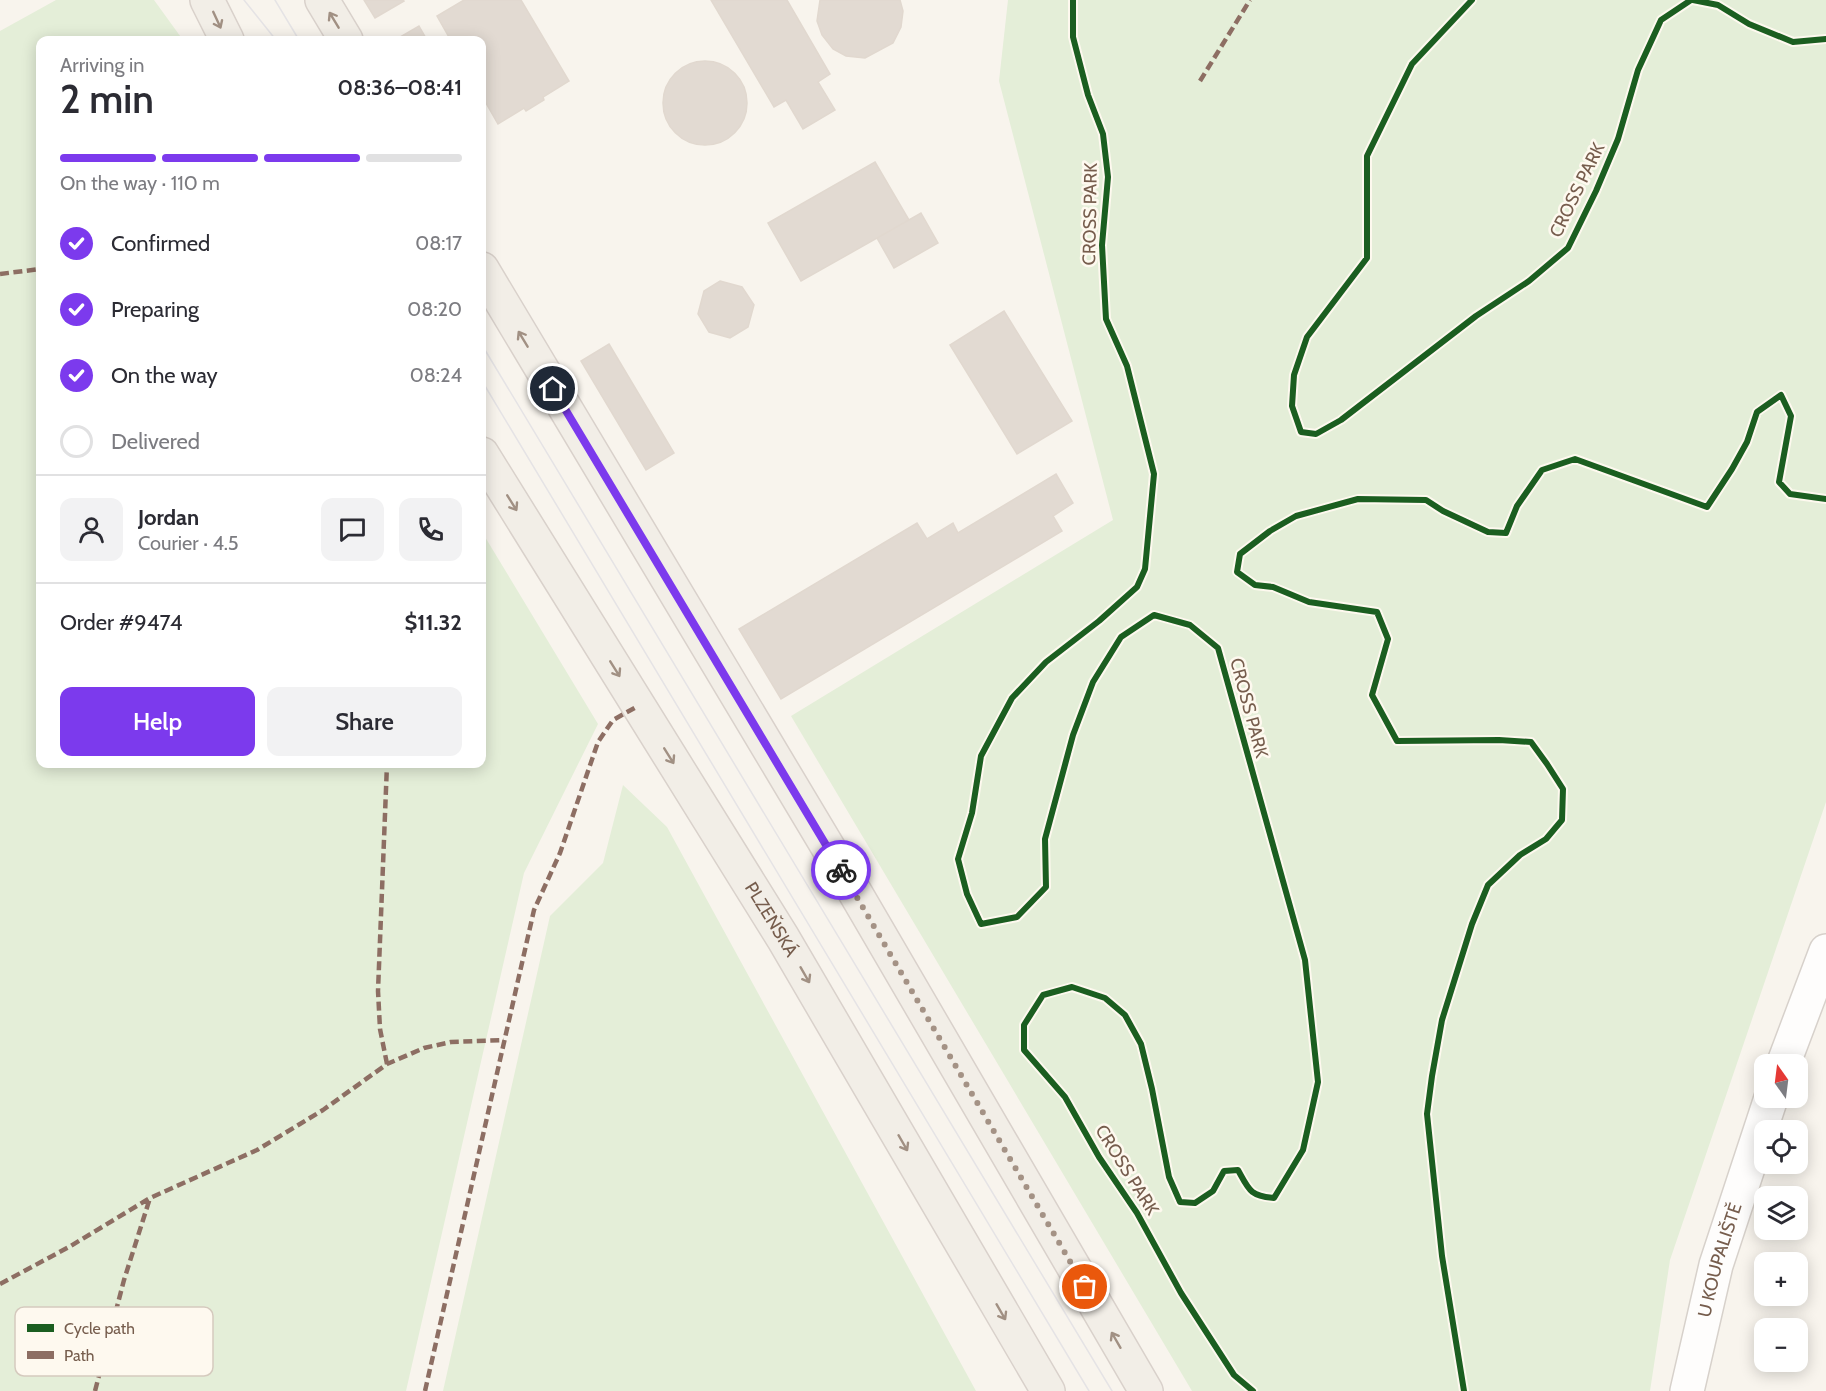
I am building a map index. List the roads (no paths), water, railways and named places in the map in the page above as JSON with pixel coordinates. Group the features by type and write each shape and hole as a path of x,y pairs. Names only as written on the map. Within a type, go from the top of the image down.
{"main road":[{"path":"207,0 225,36"},
{"path":"322,0 344,36"},
{"path":"486,276 850,884 1146,1391"},
{"name":"PLZEŇSKÁ","path":"486,460 783,938 1048,1391"}],"street":[{"path":"1787,1054 1826,951"},
{"name":"U KOUPALIŠTĚ","path":"1687,1391 1716,1265 1768,1108"}],"tram line":[{"path":"244,0 273,36"},
{"path":"275,0 297,36"},
{"path":"486,352 1112,1391"},
{"path":"486,388 1089,1391"}]}
